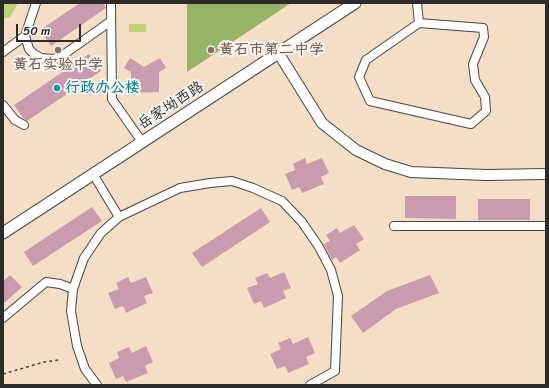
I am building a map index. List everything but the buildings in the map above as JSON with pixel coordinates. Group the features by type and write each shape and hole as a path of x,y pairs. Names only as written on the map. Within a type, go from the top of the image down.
{"main road":[{"name":"岳家坳西路","path":"3,233 355,3"}],"street":[{"path":"36,3 25,36 26,43 34,54 41,58 54,59 111,21"},
{"path":"111,3 112,99 142,142"},
{"path":"417,3 420,24"},
{"path":"420,24 483,28 484,37 473,64 475,80 485,98 486,111 471,124 370,101 359,78 366,60 420,24"},
{"path":"3,52 25,36"},
{"path":"279,54 322,123 356,150 385,164 411,172 486,175 546,174"},
{"path":"3,105 15,120 24,125"},
{"path":"93,174 119,217"},
{"path":"97,385 85,369 77,346 70,311 73,289 84,258 101,233 119,217 180,188 210,183 232,182 253,188 282,201 302,222 319,247 330,270 338,296 335,371 310,385"},
{"path":"394,226 546,226"},
{"path":"3,318 46,282 60,284 73,289"}],"path":[{"path":"3,374 44,362 59,360"}],"green space":[{"path":"3,3 18,3 10,17 3,19"},
{"path":"187,3 291,3 187,72"},
{"path":"129,24 146,24 146,32 129,32"}],"place":[{"name":"黄石实验中学","path":"58,50"},
{"name":"黄石市第二中学","path":"211,50"},
{"name":"行政办公楼","path":"57,88"}]}
